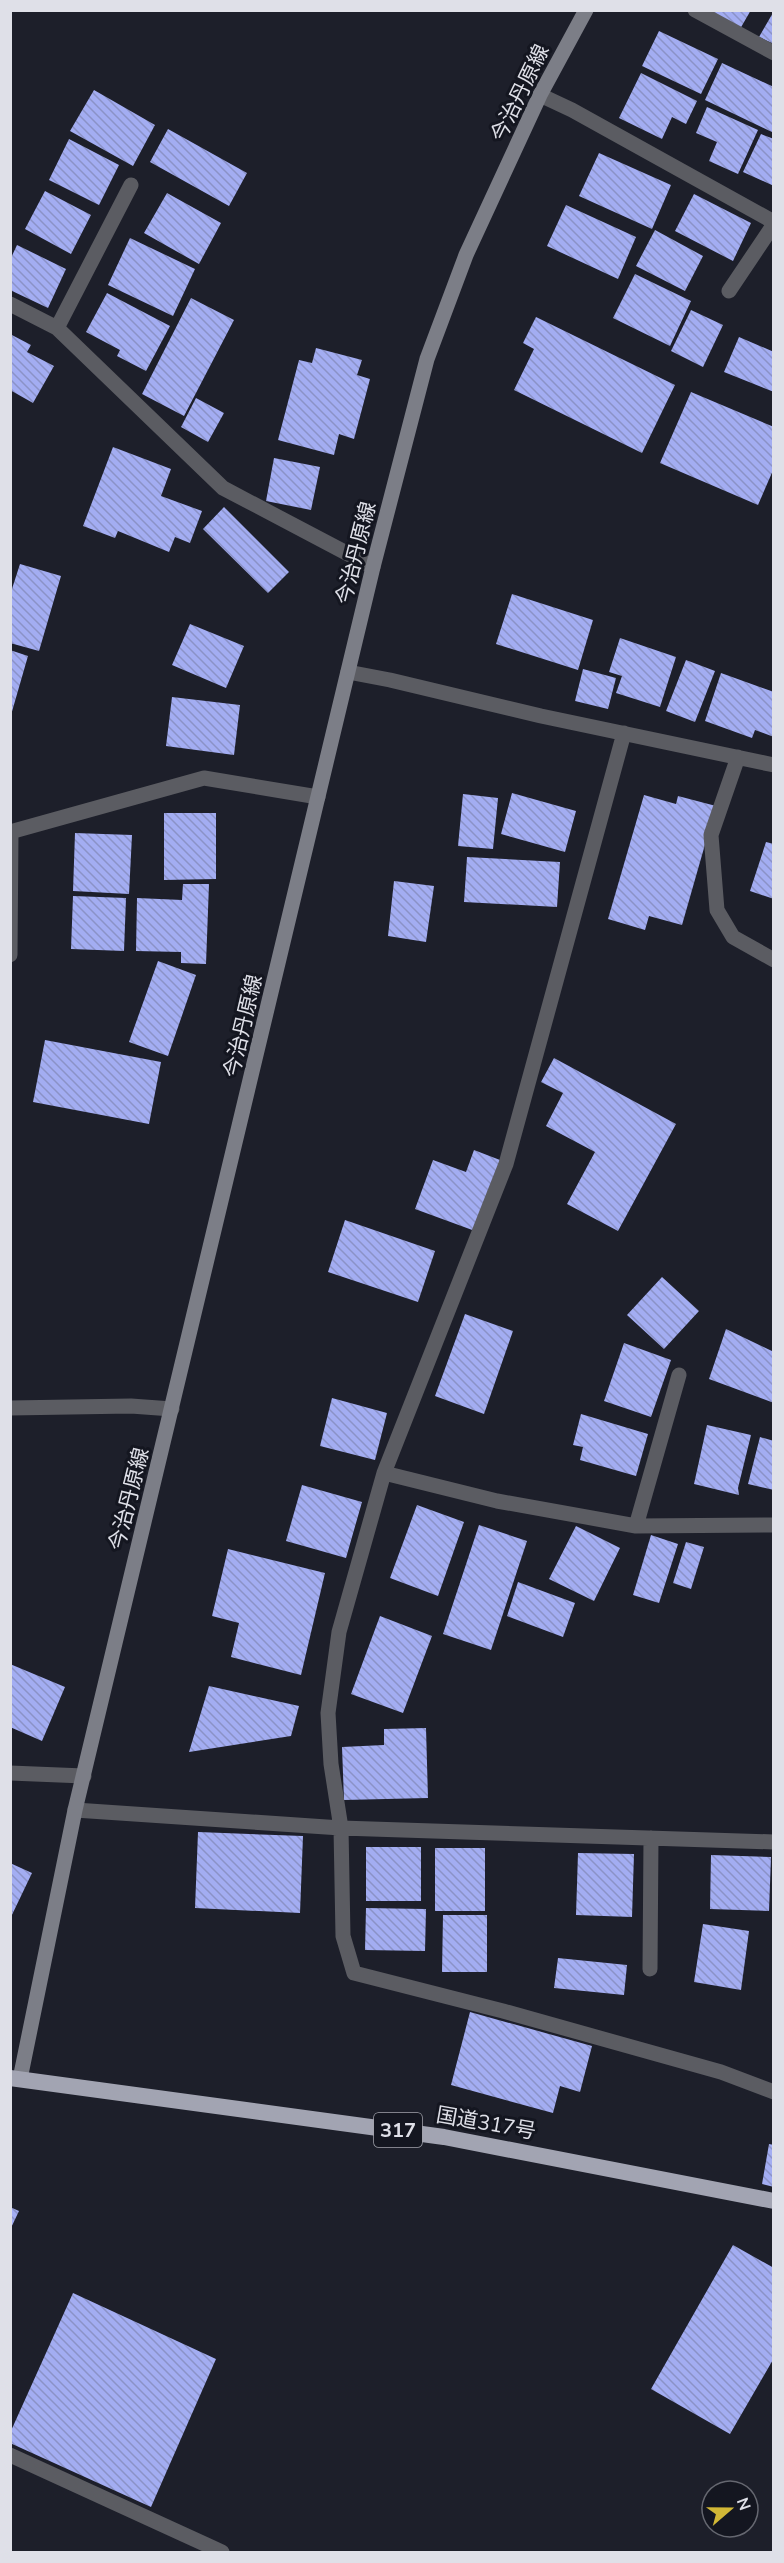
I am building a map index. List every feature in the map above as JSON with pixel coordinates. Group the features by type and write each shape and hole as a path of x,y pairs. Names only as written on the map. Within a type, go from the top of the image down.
{"highway":[{"name":"国道317号","path":"15,2078 444,2137 774,2201"}],"main road":[{"name":"今治丹原線","path":"15,2078 75,1810 348,672 427,359 466,255 540,95 586,10"}],"street":[{"path":"695,10 774,53"},
{"path":"540,95 572,110 774,223 729,291"},
{"path":"57,328 132,185"},
{"path":"10,304 57,328 223,488 374,567"},
{"path":"348,672 774,765"},
{"path":"624,733 506,1164 384,1473 339,1632 328,1713 331,1764 341,1828 343,1936 354,1973 503,2011 710,2069 774,2092"},
{"path":"738,757 711,835 717,910 733,937 774,960"},
{"path":"10,955 11,832 204,778 318,797"},
{"path":"636,1526 679,1375"},
{"path":"10,1408 131,1406 172,1409"},
{"path":"384,1473 497,1501 636,1526 774,1525"},
{"path":"10,1773 84,1776"},
{"path":"75,1810 341,1828 774,1842"},
{"path":"650,1969 651,1838"},
{"path":"10,2455 222,2553"}],"building":[{"path":"706,10 751,10 740,29"},
{"path":"774,11 774,44 759,37"},
{"path":"659,31 718,59 701,94 642,66"},
{"path":"722,63 774,87 774,133 705,100"},
{"path":"641,73 697,101 686,124 672,117 662,139 619,118"},
{"path":"94,90 155,125 133,166 70,131"},
{"path":"707,107 758,130 738,174 709,161 717,142 696,133"},
{"path":"168,129 247,173 229,206 150,162"},
{"path":"761,134 774,139 774,186 743,172"},
{"path":"69,139 119,165 99,205 49,180"},
{"path":"599,153 671,185 652,229 579,196"},
{"path":"45,191 91,215 71,254 25,229"},
{"path":"167,193 221,223 199,264 144,233"},
{"path":"694,194 751,223 733,261 675,231"},
{"path":"566,205 636,237 618,279 547,246"},
{"path":"655,230 703,256 685,291 636,266"},
{"path":"130,238 195,269 173,316 108,285"},
{"path":"17,245 66,269 48,308 10,290 10,260"},
{"path":"635,274 691,301 670,346 613,318"},
{"path":"107,293 170,326 146,371 117,356 120,350 86,332"},
{"path":"191,298 234,320 184,416 142,394"},
{"path":"691,310 723,325 703,367 671,351"},
{"path":"536,317 675,385 642,453 514,390 534,349 523,343"},
{"path":"10,334 31,345 27,352 54,366 33,403 10,390"},
{"path":"739,337 774,352 774,392 724,372"},
{"path":"316,348 362,360 357,375 370,379 354,439 339,434 334,455 278,440 299,360 312,363"},
{"path":"691,392 774,427 774,468 758,505 660,463"},
{"path":"196,398 224,413 208,442 181,427"},
{"path":"113,447 171,469 161,496 202,511 190,543 175,537 169,552 118,531 115,538 83,526"},
{"path":"274,458 320,467 311,510 266,501"},
{"path":"224,507 289,572 268,593 203,529"},
{"path":"20,564 61,576 39,651 10,643 10,595"},
{"path":"512,594 593,620 578,670 496,644"},
{"path":"190,624 244,646 226,688 172,665"},
{"path":"620,638 676,657 660,707 616,693 622,676 609,672"},
{"path":"10,650 28,656 11,715 10,715"},
{"path":"686,660 715,671 695,722 666,711"},
{"path":"583,669 616,678 608,709 575,701"},
{"path":"721,673 774,692 774,737 755,730 752,738 705,721"},
{"path":"172,697 240,705 234,755 166,746"},
{"path":"512,793 576,811 565,852 501,834"},
{"path":"463,794 498,798 493,849 458,846"},
{"path":"644,795 676,804 678,796 716,806 682,925 649,916 645,930 608,919"},
{"path":"164,813 216,813 216,879 164,880"},
{"path":"75,833 132,835 129,894 73,891"},
{"path":"766,842 774,844 774,899 750,891"},
{"path":"467,857 560,862 557,907 464,902"},
{"path":"394,881 434,886 426,942 388,936"},
{"path":"183,884 209,884 206,964 181,963 181,952 136,951 137,898 182,900"},
{"path":"73,896 126,898 124,951 71,949"},
{"path":"158,961 196,975 168,1056 129,1042"},
{"path":"45,1040 161,1062 149,1124 33,1102"},
{"path":"554,1058 676,1124 618,1231 567,1204 595,1152 546,1126 563,1093 541,1082"},
{"path":"474,1150 500,1160 475,1231 415,1209 433,1160 466,1172"},
{"path":"345,1220 435,1251 418,1302 328,1272"},
{"path":"662,1277 699,1311 664,1349 627,1315"},
{"path":"465,1314 513,1331 484,1414 435,1396"},
{"path":"726,1329 774,1352 774,1403 709,1379"},
{"path":"624,1343 671,1360 651,1417 604,1401"},
{"path":"332,1398 387,1413 375,1460 320,1446"},
{"path":"581,1414 648,1434 636,1476 580,1460 583,1447 573,1445"},
{"path":"707,1425 751,1435 738,1488 739,1495 694,1484"},
{"path":"760,1437 774,1441 774,1490 748,1484"},
{"path":"302,1485 362,1502 346,1558 286,1541"},
{"path":"417,1505 464,1522 438,1596 390,1578"},
{"path":"479,1525 527,1541 491,1650 443,1634"},
{"path":"576,1526 620,1548 594,1601 549,1579"},
{"path":"651,1535 678,1544 659,1603 633,1595"},
{"path":"686,1542 704,1547 691,1589 673,1583"},
{"path":"228,1549 325,1573 301,1675 231,1657 239,1623 212,1616"},
{"path":"518,1582 575,1603 563,1637 507,1616"},
{"path":"380,1616 432,1636 403,1713 351,1694"},
{"path":"10,1664 65,1687 42,1741 10,1727"},
{"path":"209,1686 299,1706 291,1736 189,1752"},
{"path":"426,1728 428,1798 344,1800 342,1747 384,1745 384,1729"},
{"path":"198,1832 303,1836 300,1913 195,1908"},
{"path":"366,1847 421,1847 421,1901 366,1901"},
{"path":"435,1848 485,1848 485,1911 435,1911"},
{"path":"578,1853 634,1854 632,1917 576,1915"},
{"path":"711,1855 771,1857 769,1911 710,1909"},
{"path":"10,1863 32,1873 10,1919"},
{"path":"366,1908 426,1909 425,1951 365,1950"},
{"path":"443,1915 487,1915 487,1972 442,1972"},
{"path":"703,1924 749,1931 741,1990 694,1982"},
{"path":"558,1958 627,1965 624,1995 554,1988"},
{"path":"470,2012 592,2046 580,2092 560,2086 553,2113 451,2085"},
{"path":"769,2144 774,2145 774,2187 762,2184"},
{"path":"10,2207 19,2211 10,2230"},
{"path":"733,2245 774,2268 774,2358 730,2434 651,2389"},
{"path":"73,2293 216,2359 151,2507 10,2443 10,2433"}]}
